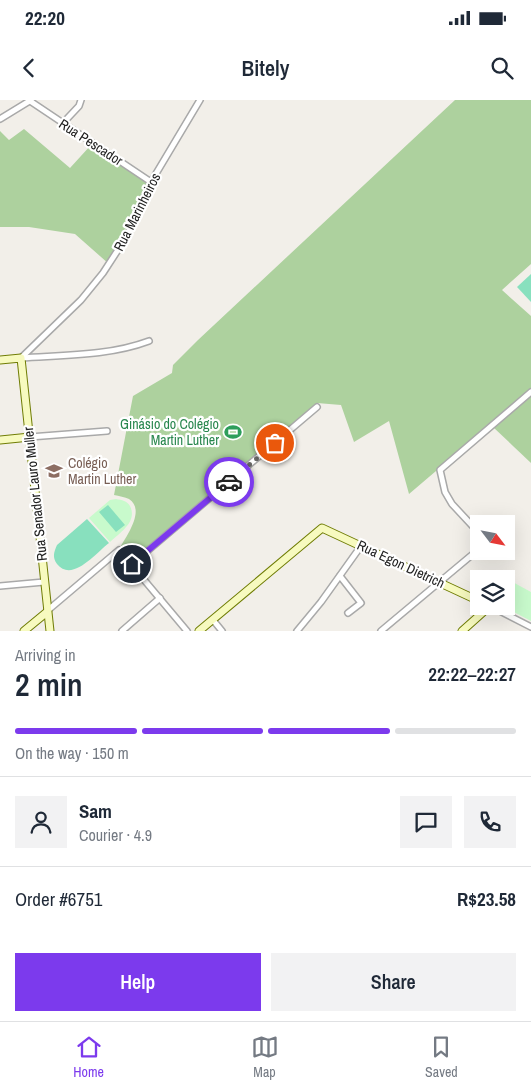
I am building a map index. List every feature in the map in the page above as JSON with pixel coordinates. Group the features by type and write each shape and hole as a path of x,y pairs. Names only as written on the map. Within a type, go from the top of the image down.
{"street":[{"path":"63,123 79,106 81,100"},
{"name":"Rua Marinheiros","path":"21,358 81,300 104,273 127,236 151,182 200,100"},
{"path":"0,119 27,101"},
{"name":"Rua Pescador","path":"27,101 151,182"},
{"path":"0,360 88,354 149,341"},
{"name":"Rua Senador Lauro Muller","path":"21,358 50,631"},
{"path":"470,523 452,504 445,492 440,470 531,392"},
{"path":"132,564 317,407"},
{"path":"0,440 107,431"},
{"name":"Rua Egon Dietrich","path":"213,620 322,528 470,597"},
{"path":"297,631 361,546"},
{"path":"24,631 119,550 188,631"},
{"path":"381,631 470,556"},
{"path":"340,576 361,604 348,613"},
{"path":"0,586 44,582"},
{"path":"122,631 160,598"},
{"path":"462,631 480,615"},
{"path":"508,615 531,627"},
{"path":"199,631 213,620 222,631"}],"green space":[{"path":"455,100 531,100 531,264 502,290 531,316 531,390 409,494 389,421 354,442 341,405 317,403 130,562 119,549 130,531 136,510 134,504 129,499 114,495 133,396 172,373 173,365 198,340"},
{"path":"24,129 70,168 91,145 151,182 127,236 109,264 75,234 29,227 0,227 0,131 9,140"},
{"path":"531,274 531,302 517,287"},
{"path":"531,395 531,463 493,427"},
{"path":"116,499 129,504 132,517 126,527 110,542 89,518 110,500"},
{"path":"108,505 125,525 116,532 99,512"},
{"path":"87,519 109,543 91,559 77,568 63,569 54,559 57,545"},
{"path":"515,583 531,592 531,621 515,613"}],"way so far":[{"path":"229,482 275,443"}],"place":[{"name":"Ginásio do Colégio Martin Luther","path":"233,432"},
{"name":"Colégio Martin Luther","path":"54,471"}],"route":[{"path":"132,564 229,482"}]}
